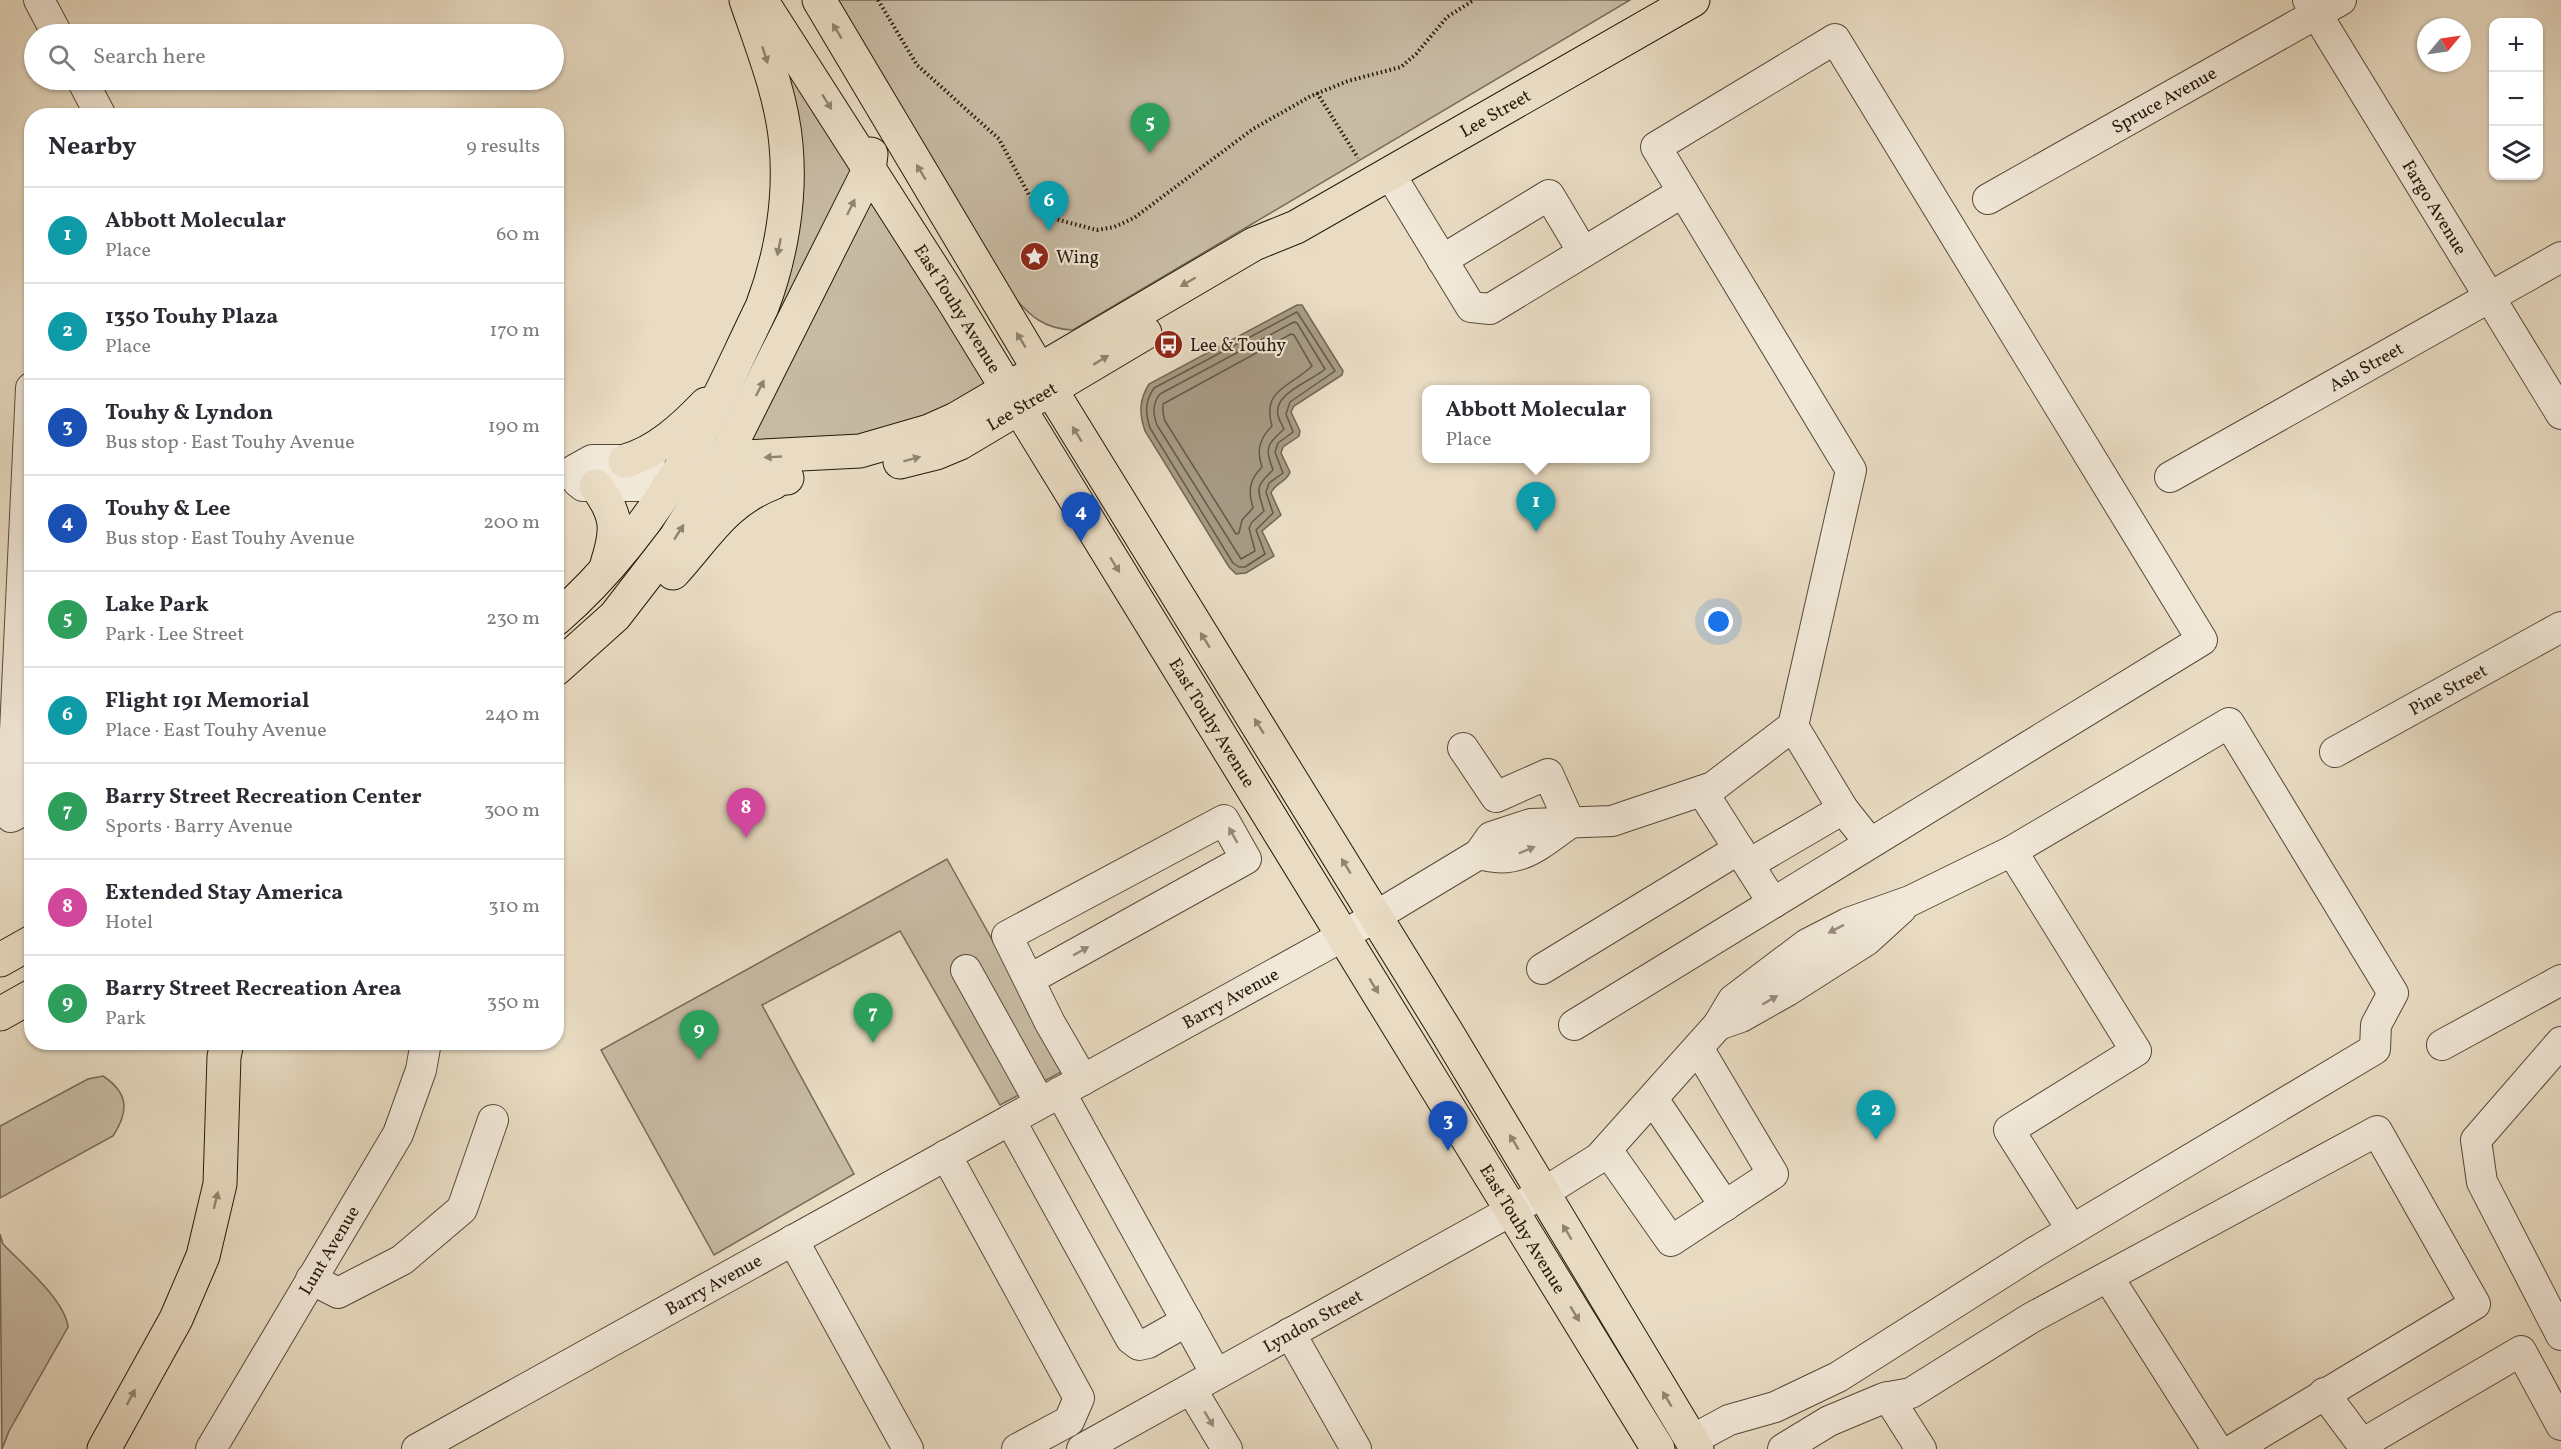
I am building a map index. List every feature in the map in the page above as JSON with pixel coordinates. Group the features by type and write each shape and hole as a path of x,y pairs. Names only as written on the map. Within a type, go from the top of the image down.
{"main road":[{"path":"564,611 605,570 677,473 723,388 772,281 780,243 787,179 786,145 781,113 746,0"},
{"name":"East Touhy Avenue","path":"761,0 1012,398 1658,1449"},
{"name":"East Touhy Avenue","path":"819,0 1044,380 1376,916 1694,1445"},
{"name":"Lee Street","path":"677,473 716,471 860,451 929,431 1012,398 1233,280 1296,227 1693,0"},
{"path":"564,662 615,616 676,537 716,471 869,170 874,134 871,104 856,62"},
{"path":"625,460 641,456 681,429 723,388"},
{"name":"Lee Street","path":"716,471 784,479 885,466 936,453 960,443 1012,398"},
{"path":"960,443 997,438 1046,454"},
{"path":"573,477 608,501 616,524 615,542 605,570"},
{"path":"615,616 645,603 690,555 723,512 758,489 784,479"},
{"path":"0,960 24,946"},
{"path":"0,1014 24,1000"},
{"path":"104,1449 176,1319 203,1257 220,1184 225,1050"}],"street":[{"path":"39,0 52,24"},
{"name":"Spruce Avenue","path":"1988,199 2322,5"},
{"name":"Fargo Avenue","path":"2322,5 2490,297 2561,414"},
{"path":"1574,1025 2202,640 1835,39 1656,147 1851,470 1793,726 1843,809 1870,843"},
{"path":"87,90 97,108"},
{"path":"1390,174 1471,307 1490,309 1683,192"},
{"path":"1442,260 1550,195 1583,252"},
{"name":"Ash Street","path":"2170,477 2561,256"},
{"path":"573,477 592,460 625,460 677,473"},
{"path":"573,477 677,473"},
{"path":"24,538 11,818 24,811"},
{"name":"Pine Street","path":"2335,752 2561,627"},
{"name":"Lyndon Street","path":"1093,1446 1216,1374 1544,1193 1599,1158 1718,1025 1733,1000 1807,944 1848,922 1910,901 2012,851 2229,723 2393,993 2376,1024 2375,1049 2072,1230"},
{"name":"Barry Avenue","path":"423,1447 1343,936 1479,854 1491,837 1531,824 1612,821 1713,787 1793,726"},
{"path":"1463,748 1496,797 1548,774 1570,823"},
{"path":"1702,791 1773,903"},
{"path":"1542,969 1744,857 1843,809"},
{"path":"1030,979 1246,859 1224,820 1007,936 1050,1023 1061,1092"},
{"path":"1694,1445 1730,1420 1775,1407 1839,1377 2072,1230 2009,1130 2136,1051 2012,851"},
{"path":"966,970 1061,1092 1216,1374"},
{"path":"2442,1045 2561,980"},
{"path":"2561,1042 2476,1140 2482,1182 2561,1335"},
{"path":"1607,1150 1671,1241 1773,1174 1698,1048"},
{"name":"Lunt Avenue","path":"211,1449 398,1134 422,1070 425,1050"},
{"path":"1653,1099 1725,1206"},
{"path":"311,1279 338,1293 402,1260 462,1209 493,1120"},
{"path":"1010,1120 1131,1339 1139,1345 1148,1343 1187,1320"},
{"path":"1783,1449 1829,1421 1888,1397 1911,1393 2031,1318 2377,1131 2475,1304 2234,1449"},
{"path":"946,1155 1078,1398 1069,1421 1017,1449"},
{"path":"793,1240 908,1449"},
{"path":"2108,1277 2217,1449"},
{"path":"1290,1333 1356,1449"},
{"path":"2324,1393 2360,1447 2521,1351 2561,1425"},
{"path":"1191,1389 1227,1449"},
{"path":"1888,1397 1921,1449"}],"path":[{"path":"878,0 917,65 999,139 1029,195 1042,210 1059,219 1097,230 1114,227 1134,218 1253,129 1317,93 1348,81 1401,67 1416,54 1447,17 1474,0"},
{"path":"1317,93 1358,158"}],"shaded area":[{"path":"836,0 1630,0 1073,330 1054,327 1038,320 1012,295"},
{"path":"779,50 857,162 718,439 774,312"},
{"path":"871,199 992,384 970,399 861,440 754,444 751,440"},
{"path":"947,859 1065,1070 1000,1105 900,931 762,1005 854,1174 714,1255 601,1050"},
{"path":"103,1076 118,1089 124,1103 122,1119 113,1136 0,1198 0,1126 88,1079"},
{"path":"0,1234 3,1244 51,1294 59,1305 68,1327 9,1431 2,1449"}],"water":[{"path":"1297,305 1302,305 1343,371 1342,375 1294,406 1291,412 1300,431 1299,436 1283,447 1281,453 1290,472 1271,493 1281,515 1262,531 1274,556 1246,573 1236,574 1229,567 1145,431 1141,412 1142,401 1149,384"}],"place":[{"name":"Lake Park","path":"1150,153"},
{"name":"Flight 191 Memorial","path":"1049,231"},
{"name":"Wing","path":"1035,257"},
{"name":"Lee & Touhy","path":"1169,345"},
{"name":"Abbott Molecular","path":"1536,532"},
{"name":"Touhy & Lee","path":"1081,542"},
{"name":"Extended Stay America","path":"746,838"},
{"name":"Barry Street Recreation Center","path":"873,1043"},
{"name":"Barry Street Recreation Area","path":"699,1060"},
{"name":"1350 Touhy Plaza","path":"1876,1140"},
{"name":"Touhy & Lyndon","path":"1448,1151"}]}
